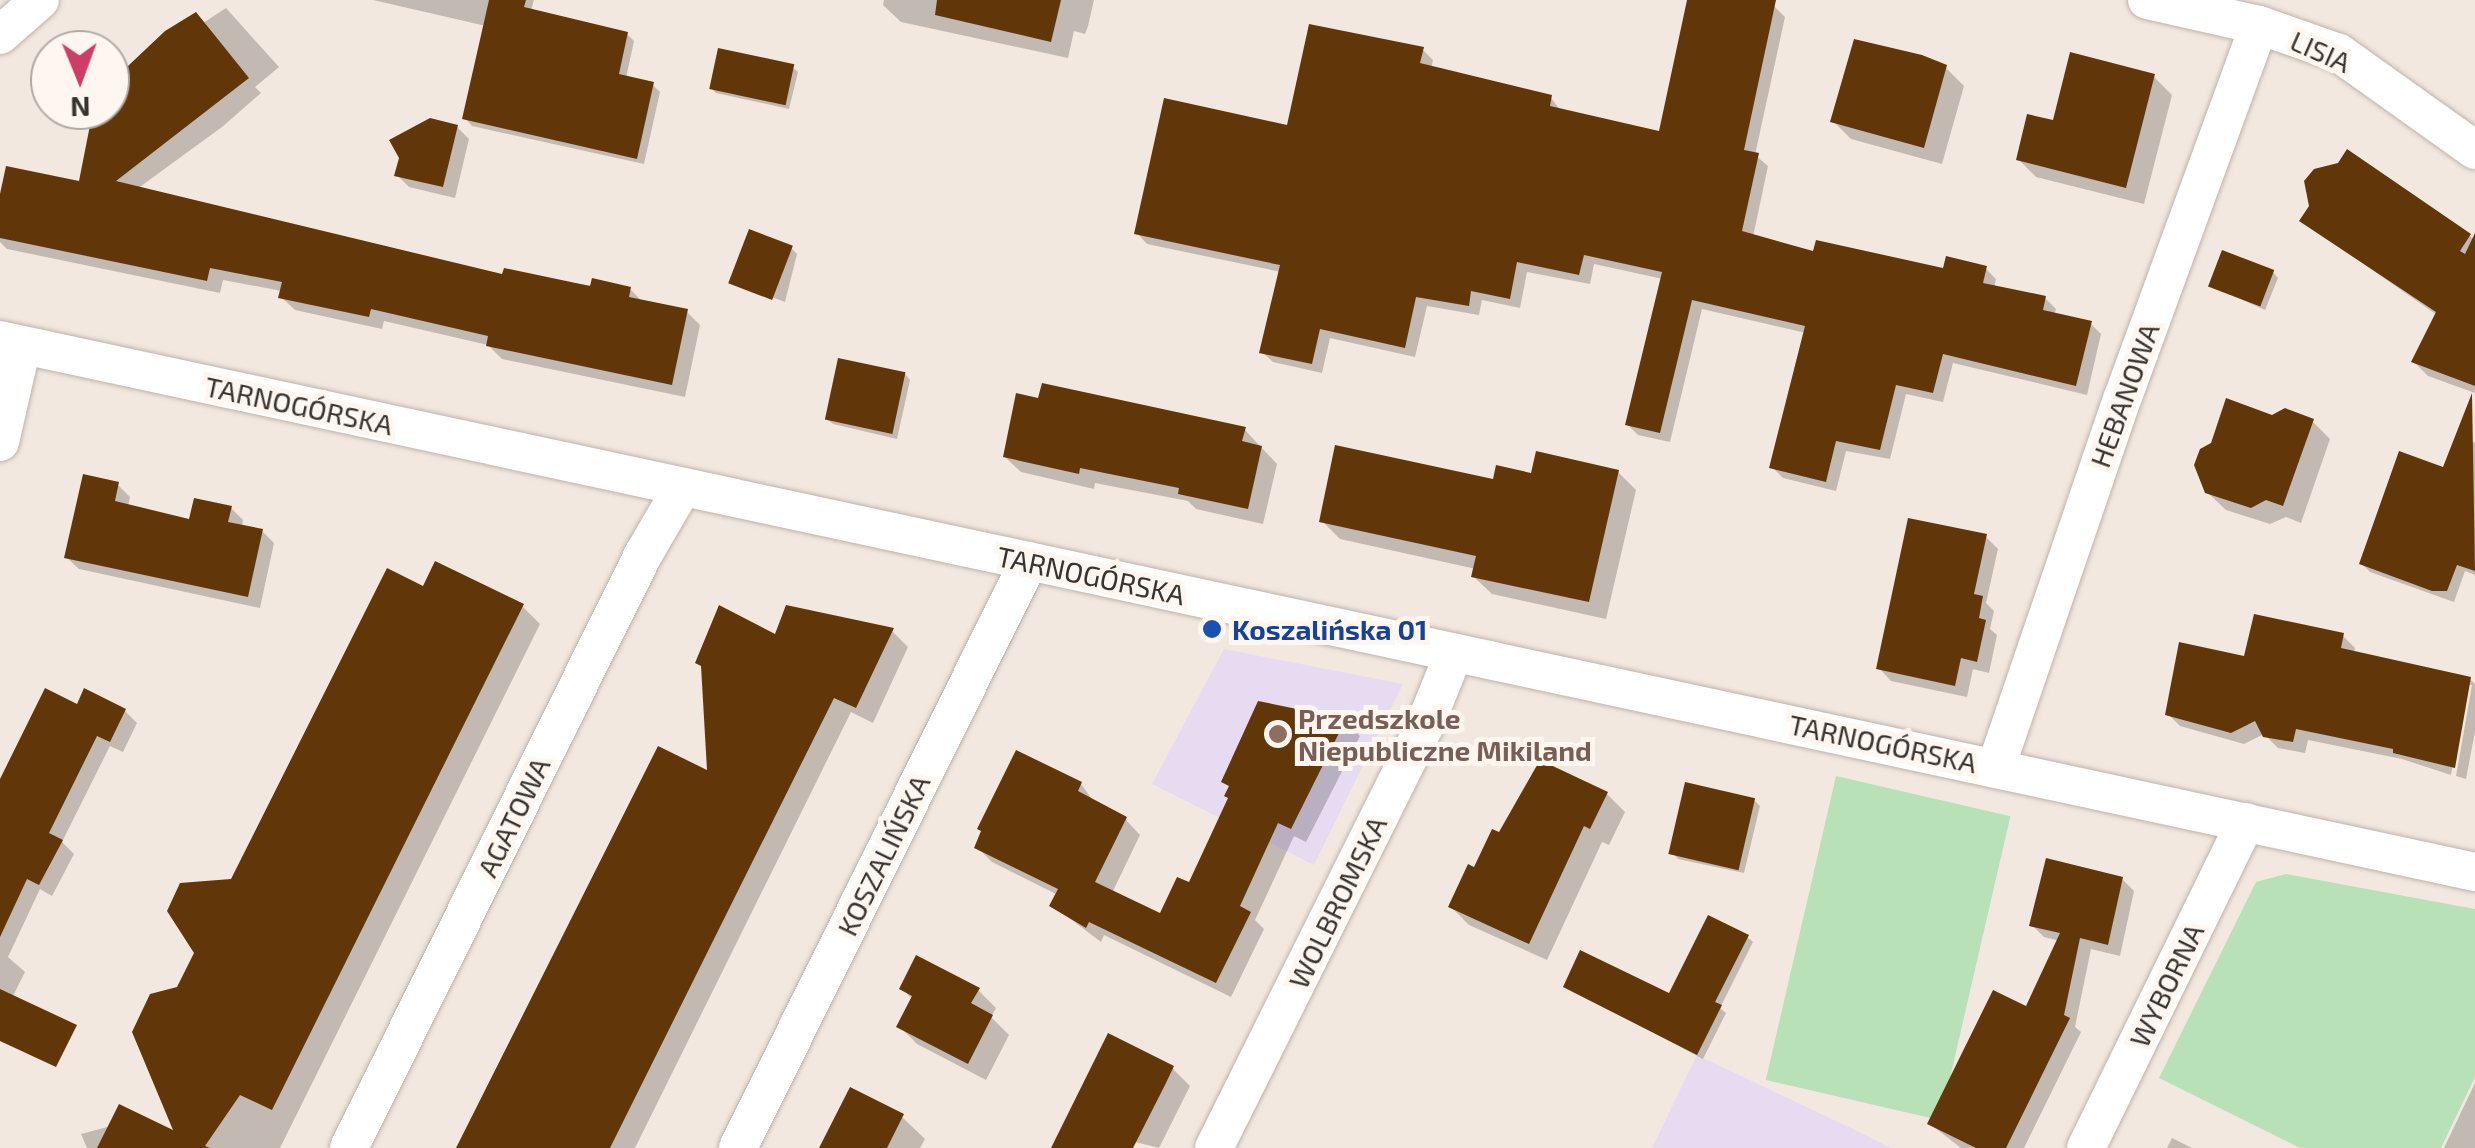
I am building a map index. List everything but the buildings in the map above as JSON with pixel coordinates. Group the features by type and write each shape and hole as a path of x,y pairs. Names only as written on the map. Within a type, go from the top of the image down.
{"street":[{"path":"0,35 40,0"},
{"name":"LISIA","path":"2146,0 2259,25 2338,53 2469,135"},
{"name":"HEBANOWA","path":"1996,767 2123,397 2259,25"},
{"path":"0,442 11,343"},
{"name":"TARNOGÓRSKA","path":"11,343 2475,872"},
{"name":"AGATOWA","path":"349,1148 642,556 682,488"},
{"name":"KOSZALIŃSKA","path":"738,1148 1029,561"},
{"name":"WOLBROMSKA","path":"1214,1148 1424,727 1454,653"},
{"name":"WYBORNA","path":"2086,1148 2246,822"}],"shaded area":[{"name":"Przedszkole Niepubliczne Mikiland","path":"1224,649 1403,684 1314,865 1152,784"},
{"path":"1697,1055 1855,1130 1891,1148 1652,1148"}],"green space":[{"path":"1836,776 2010,816 1940,1120 1766,1080"},
{"path":"2286,874 2475,909 2475,1077 2441,1148 2300,1148 2159,1078 2256,882"}],"place":[{"name":"Koszalińska 01","path":"1212,629"},
{"name":"Przedszkole Niepubliczne Mikiland","path":"1278,734"}]}
